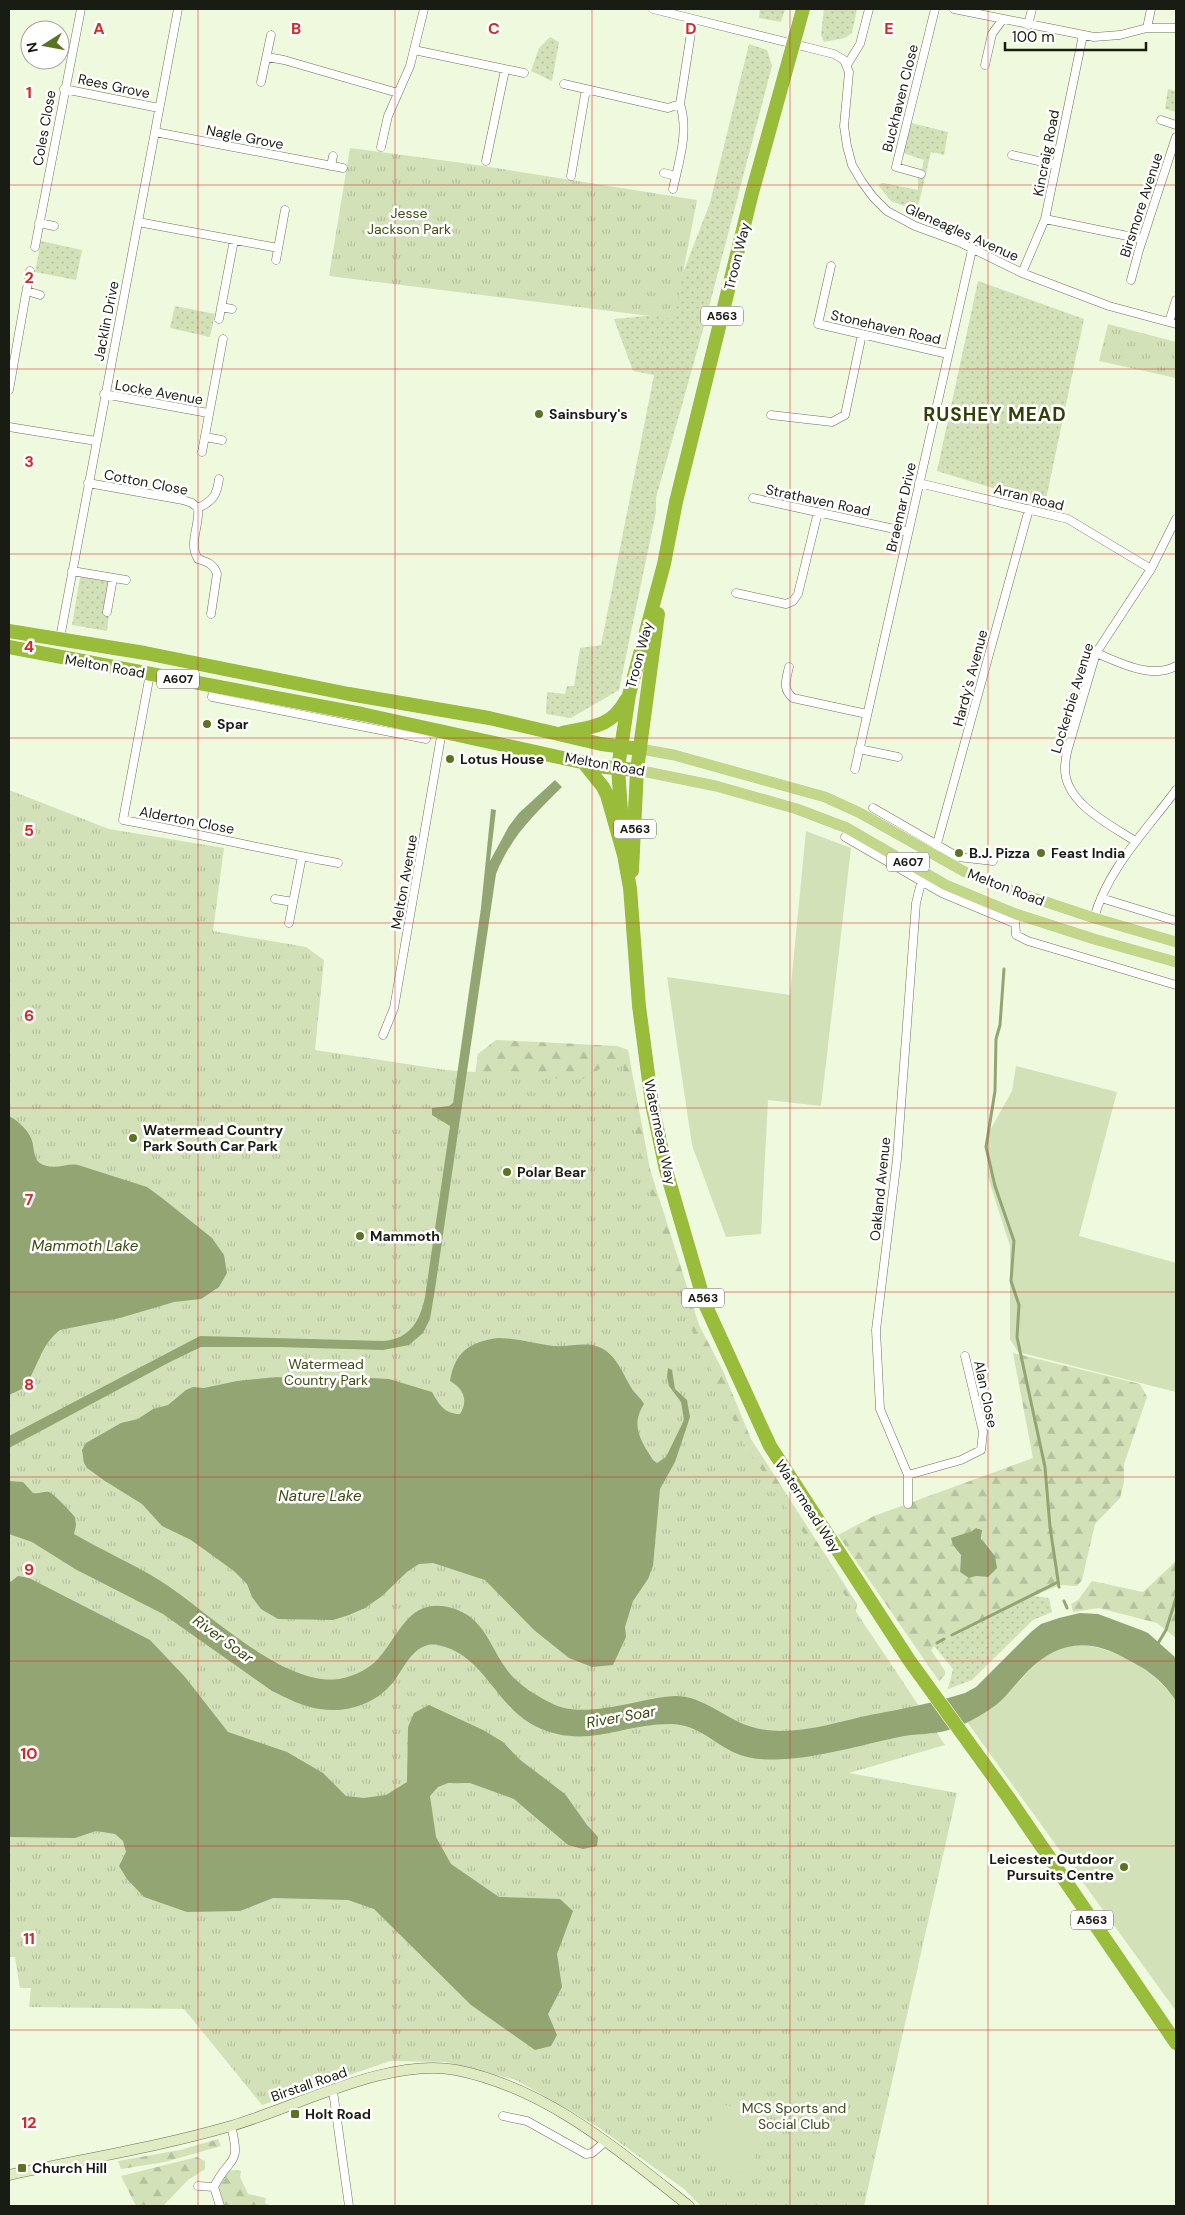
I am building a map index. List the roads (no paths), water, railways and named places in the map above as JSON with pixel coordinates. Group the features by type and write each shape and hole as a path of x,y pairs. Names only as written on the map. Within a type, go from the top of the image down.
{"highway":[{"name":"Troon Way","path":"640,749 664,564 676,502 752,193 803,9"},
{"name":"Troon Way","path":"620,747 629,695 664,564"},
{"name":"Melton Road","path":"54,657 46,648 12,639 9,631 60,638 235,670 353,701 398,727 442,731 583,762 637,770"},
{"name":"Melton Road","path":"9,647 214,686 265,702 285,700 353,701 489,718 556,734 620,747 640,749"},
{"path":"235,670 243,678 282,687 287,694 285,700"},
{"name":"Melton Road","path":"556,734 600,725 610,720 619,713 629,695"},
{"name":"Watermead Way","path":"620,747 618,768 624,855"},
{"name":"Watermead Way","path":"630,888 640,749"},
{"name":"Watermead Way","path":"583,762 607,795 624,855 630,888 638,1006 652,1104 666,1170 705,1304 770,1446 909,1660 1008,1797 1176,2043"}],"main road":[{"name":"Melton Road","path":"640,749 674,755 782,783 825,797 935,849 965,872 1007,889 1094,918 1176,942"},
{"name":"Melton Road","path":"637,770 693,781 797,809 846,832 923,876 946,884 1015,918 1176,962"},
{"path":"846,832 854,810"},
{"path":"1157,937 1160,945 1176,949"}],"street":[{"name":"Coles Close","path":"35,247 80,9"},
{"name":"Jacklin Drive","path":"60,638 104,394 178,9"},
{"path":"381,147 389,127 398,93 410,66 424,9"},
{"path":"653,9 794,43 839,56 847,65 860,44 869,9"},
{"name":"Buckhaven Close","path":"921,174 896,167 935,9"},
{"path":"954,9 1094,37 1120,35 1146,28 1176,28"},
{"path":"1028,25 1032,9"},
{"path":"1146,28 1151,9"},
{"path":"985,65 992,34 1003,19"},
{"path":"673,189 684,131 684,118 680,104 694,20"},
{"path":"261,82 271,35"},
{"name":"Kincraig Road","path":"1022,273 1045,219 1083,35"},
{"path":"414,50 524,74"},
{"path":"266,57 284,60 398,93"},
{"name":"Gleneagles Avenue","path":"847,65 848,81 844,126 852,165 873,197 887,210 915,226 959,242 1022,273 1109,306 1172,323"},
{"path":"486,161 485,146 505,70"},
{"path":"564,84 668,108 680,104"},
{"name":"Rees Grove","path":"64,89 159,108"},
{"path":"571,176 586,89"},
{"path":"1161,120 1176,126"},
{"name":"Nagle Grove","path":"155,132 343,168"},
{"name":"Birsmore Avenue","path":"1132,280 1142,239 1176,137"},
{"path":"1012,155 1056,165"},
{"path":"331,166 333,156"},
{"path":"664,173 676,176"},
{"path":"276,260 286,210"},
{"path":"1045,219 1142,239"},
{"path":"138,222 278,248"},
{"path":"39,224 54,226"},
{"path":"218,319 234,240"},
{"name":"Braemar Drive","path":"855,769 972,250"},
{"name":"Stonehaven Road","path":"831,266 818,324 948,354"},
{"path":"9,390 30,271"},
{"path":"27,291 40,294"},
{"path":"1172,323 1176,300"},
{"path":"221,307 232,309"},
{"path":"771,415 832,422 844,415 862,334"},
{"name":"Locke Avenue","path":"202,452 216,351 222,339"},
{"name":"Locke Avenue","path":"104,394 208,413"},
{"path":"9,427 96,441"},
{"path":"205,437 222,440"},
{"name":"Cotton Close","path":"198,508 211,502 217,493 219,479"},
{"name":"Cotton Close","path":"88,483 183,500 192,503 198,508 199,518 193,546 198,559 210,563 216,568 217,581 211,614"},
{"name":"Arran Road","path":"919,484 1068,519 1151,569"},
{"name":"Strathaven Road","path":"753,498 908,532"},
{"name":"Hardy's Avenue","path":"935,849 1029,509"},
{"path":"736,593 786,604 794,602 798,594 818,512"},
{"name":"Lockerbie Avenue","path":"1135,841 1108,823 1076,797 1068,784 1064,769 1077,713 1096,653 1151,569 1176,520"},
{"path":"72,571 126,580"},
{"path":"107,612 114,578"},
{"path":"203,602 213,604"},
{"path":"1096,653 1137,669 1156,670 1176,666"},
{"path":"789,667 785,687 787,693 793,698 867,714"},
{"name":"Alderton Close","path":"150,674 124,820 338,863"},
{"path":"265,702 398,727 426,740"},
{"name":"Melton Avenue","path":"383,1034 394,1008 442,731"},
{"path":"859,749 898,757"},
{"path":"1094,918 1101,898 1115,870 1135,841 1175,793"},
{"path":"873,808 935,849 958,857 993,861"},
{"path":"289,923 302,856"},
{"name":"Oakland Avenue","path":"908,1504 908,1475 880,1409 876,1330 897,1159 916,903 923,876"},
{"path":"1101,898 1176,921"},
{"path":"275,899 293,902"},
{"name":"Melton Road","path":"1015,918 1016,935 1028,941 1176,985"},
{"name":"Alan Close","path":"908,1475 961,1460 981,1450 983,1432 965,1356"},
{"name":"Birstall Road","path":"9,2174 147,2146 231,2126 366,2079 408,2068 455,2070 514,2088 558,2110 606,2141 689,2206"},
{"path":"333,2091 349,2206"},
{"path":"503,2116 527,2121 586,2154 592,2153 606,2141"},
{"path":"214,2187 235,2156 236,2148 231,2126"},
{"path":"198,2186 214,2187"},
{"path":"214,2187 220,2206"}],"water":[{"path":"555,780 562,787 516,837 496,874 435,1289 430,1319 423,1333 409,1345 383,1350 201,1347 9,1448 9,1436 200,1336 383,1341 392,1340 407,1333 417,1321 425,1297 450,1126 432,1115 432,1108 449,1106 453,1103 481,908 491,809 496,810 490,861 509,826 519,813"},
{"name":"Mammoth Lake","path":"9,1116 27,1131 38,1162 51,1167 78,1165 147,1187 212,1238 224,1255 227,1273 219,1287 201,1299 174,1302 120,1318 60,1330 48,1343 24,1388 9,1395"},
{"name":"Nature Lake","path":"498,1338 554,1346 591,1345 603,1349 618,1364 632,1389 644,1404 638,1419 639,1433 653,1460 657,1463 666,1457 684,1420 681,1402 669,1386 668,1368 672,1370 675,1389 687,1400 690,1417 675,1462 660,1489 653,1566 648,1579 633,1601 625,1627 626,1637 613,1665 592,1667 569,1658 534,1630 485,1580 433,1563 419,1564 408,1571 382,1596 365,1608 349,1615 333,1620 278,1619 261,1609 252,1597 247,1584 234,1571 191,1540 162,1526 142,1504 105,1481 87,1468 84,1463 82,1450 86,1443 121,1423 138,1419 153,1409 168,1405 186,1390 193,1387 204,1388 237,1381 277,1377 319,1381 370,1378 389,1379 432,1392 446,1410 454,1414 460,1414 464,1404 463,1395 458,1387 450,1381 456,1363 465,1350 471,1346 479,1342"},
{"name":"River Soar","path":"9,1481 23,1482 33,1493 51,1493 75,1517 74,1534 159,1580 269,1659 293,1671 317,1678 339,1679 363,1671 378,1659 402,1626 418,1611 427,1607 438,1606 463,1612 471,1618 484,1632 509,1673 520,1684 553,1704 581,1710 613,1707 674,1696 684,1697 703,1703 749,1726 764,1730 794,1730 918,1706 965,1693 976,1687 1041,1624 1080,1613 1098,1614 1148,1633 1176,1658 1176,1701 1152,1674 1121,1656 1095,1647 1071,1646 1060,1649 1038,1662 996,1705 972,1720 952,1729 935,1733 904,1736 825,1754 784,1759 765,1759 737,1754 702,1733 683,1725 636,1727 587,1736 553,1733 535,1726 521,1717 467,1659 454,1651 438,1645 429,1645 414,1653 393,1683 372,1700 347,1709 329,1710 314,1708 295,1702 272,1691 163,1614 75,1569 32,1542 9,1534"},
{"path":"976,1528 982,1530 981,1539 995,1556 997,1568 988,1577 976,1576 969,1578 960,1572 961,1555 953,1545 951,1538"},
{"path":"18,1576 29,1578 150,1640 185,1677 228,1732 287,1752 323,1773 346,1796 364,1798 386,1795 407,1782 408,1727 414,1713 429,1705 483,1730 503,1742 519,1759 565,1794 598,1837 597,1846 583,1849 568,1845 514,1799 470,1783 448,1783 438,1787 430,1796 436,1837 451,1864 499,1897 560,1899 573,1911 557,1954 562,1987 548,2014 557,2035 551,2046 535,2050 471,2005 374,1909 348,1900 273,1898 240,1911 187,1912 144,1897 127,1879 119,1866 126,1852 123,1841 115,1834 96,1831 75,1838 9,1837 9,1583"}],"waterway":[{"path":"1004,969 1000,1025 996,1039 995,1091 986,1147 995,1186 1014,1241 1011,1281 1019,1305 1017,1337 1045,1467 1050,1527 1059,1587"},
{"path":"952,1635 1058,1582"},
{"path":"1157,1645 1166,1630 1176,1598"},
{"path":"1064,1601 1067,1608"},
{"path":"937,1643 944,1639"}],"place":[{"name":"Sainsbury's","path":"539,414"},
{"name":"Spar","path":"207,724"},
{"name":"Lotus House","path":"450,759"},
{"name":"B.J. Pizza","path":"959,853"},
{"name":"Feast India","path":"1041,853"},
{"name":"Watermead Country Park South Car Park","path":"133,1138"},
{"name":"Polar Bear","path":"507,1172"},
{"name":"Mammoth","path":"360,1236"},
{"name":"Leicester Outdoor Pursuits Centre","path":"1124,1867"},
{"name":"Holt Road","path":"295,2114"},
{"name":"Church Hill","path":"22,2168"}],"district":[{"name":"RUSHEY MEAD","path":"995,414"}],"park label":[{"name":"Jesse Jackson Park","path":"409,222"},
{"name":"Watermead Country Park","path":"326,1372"},
{"name":"MCS Sports and Social Club","path":"794,2116"}]}
